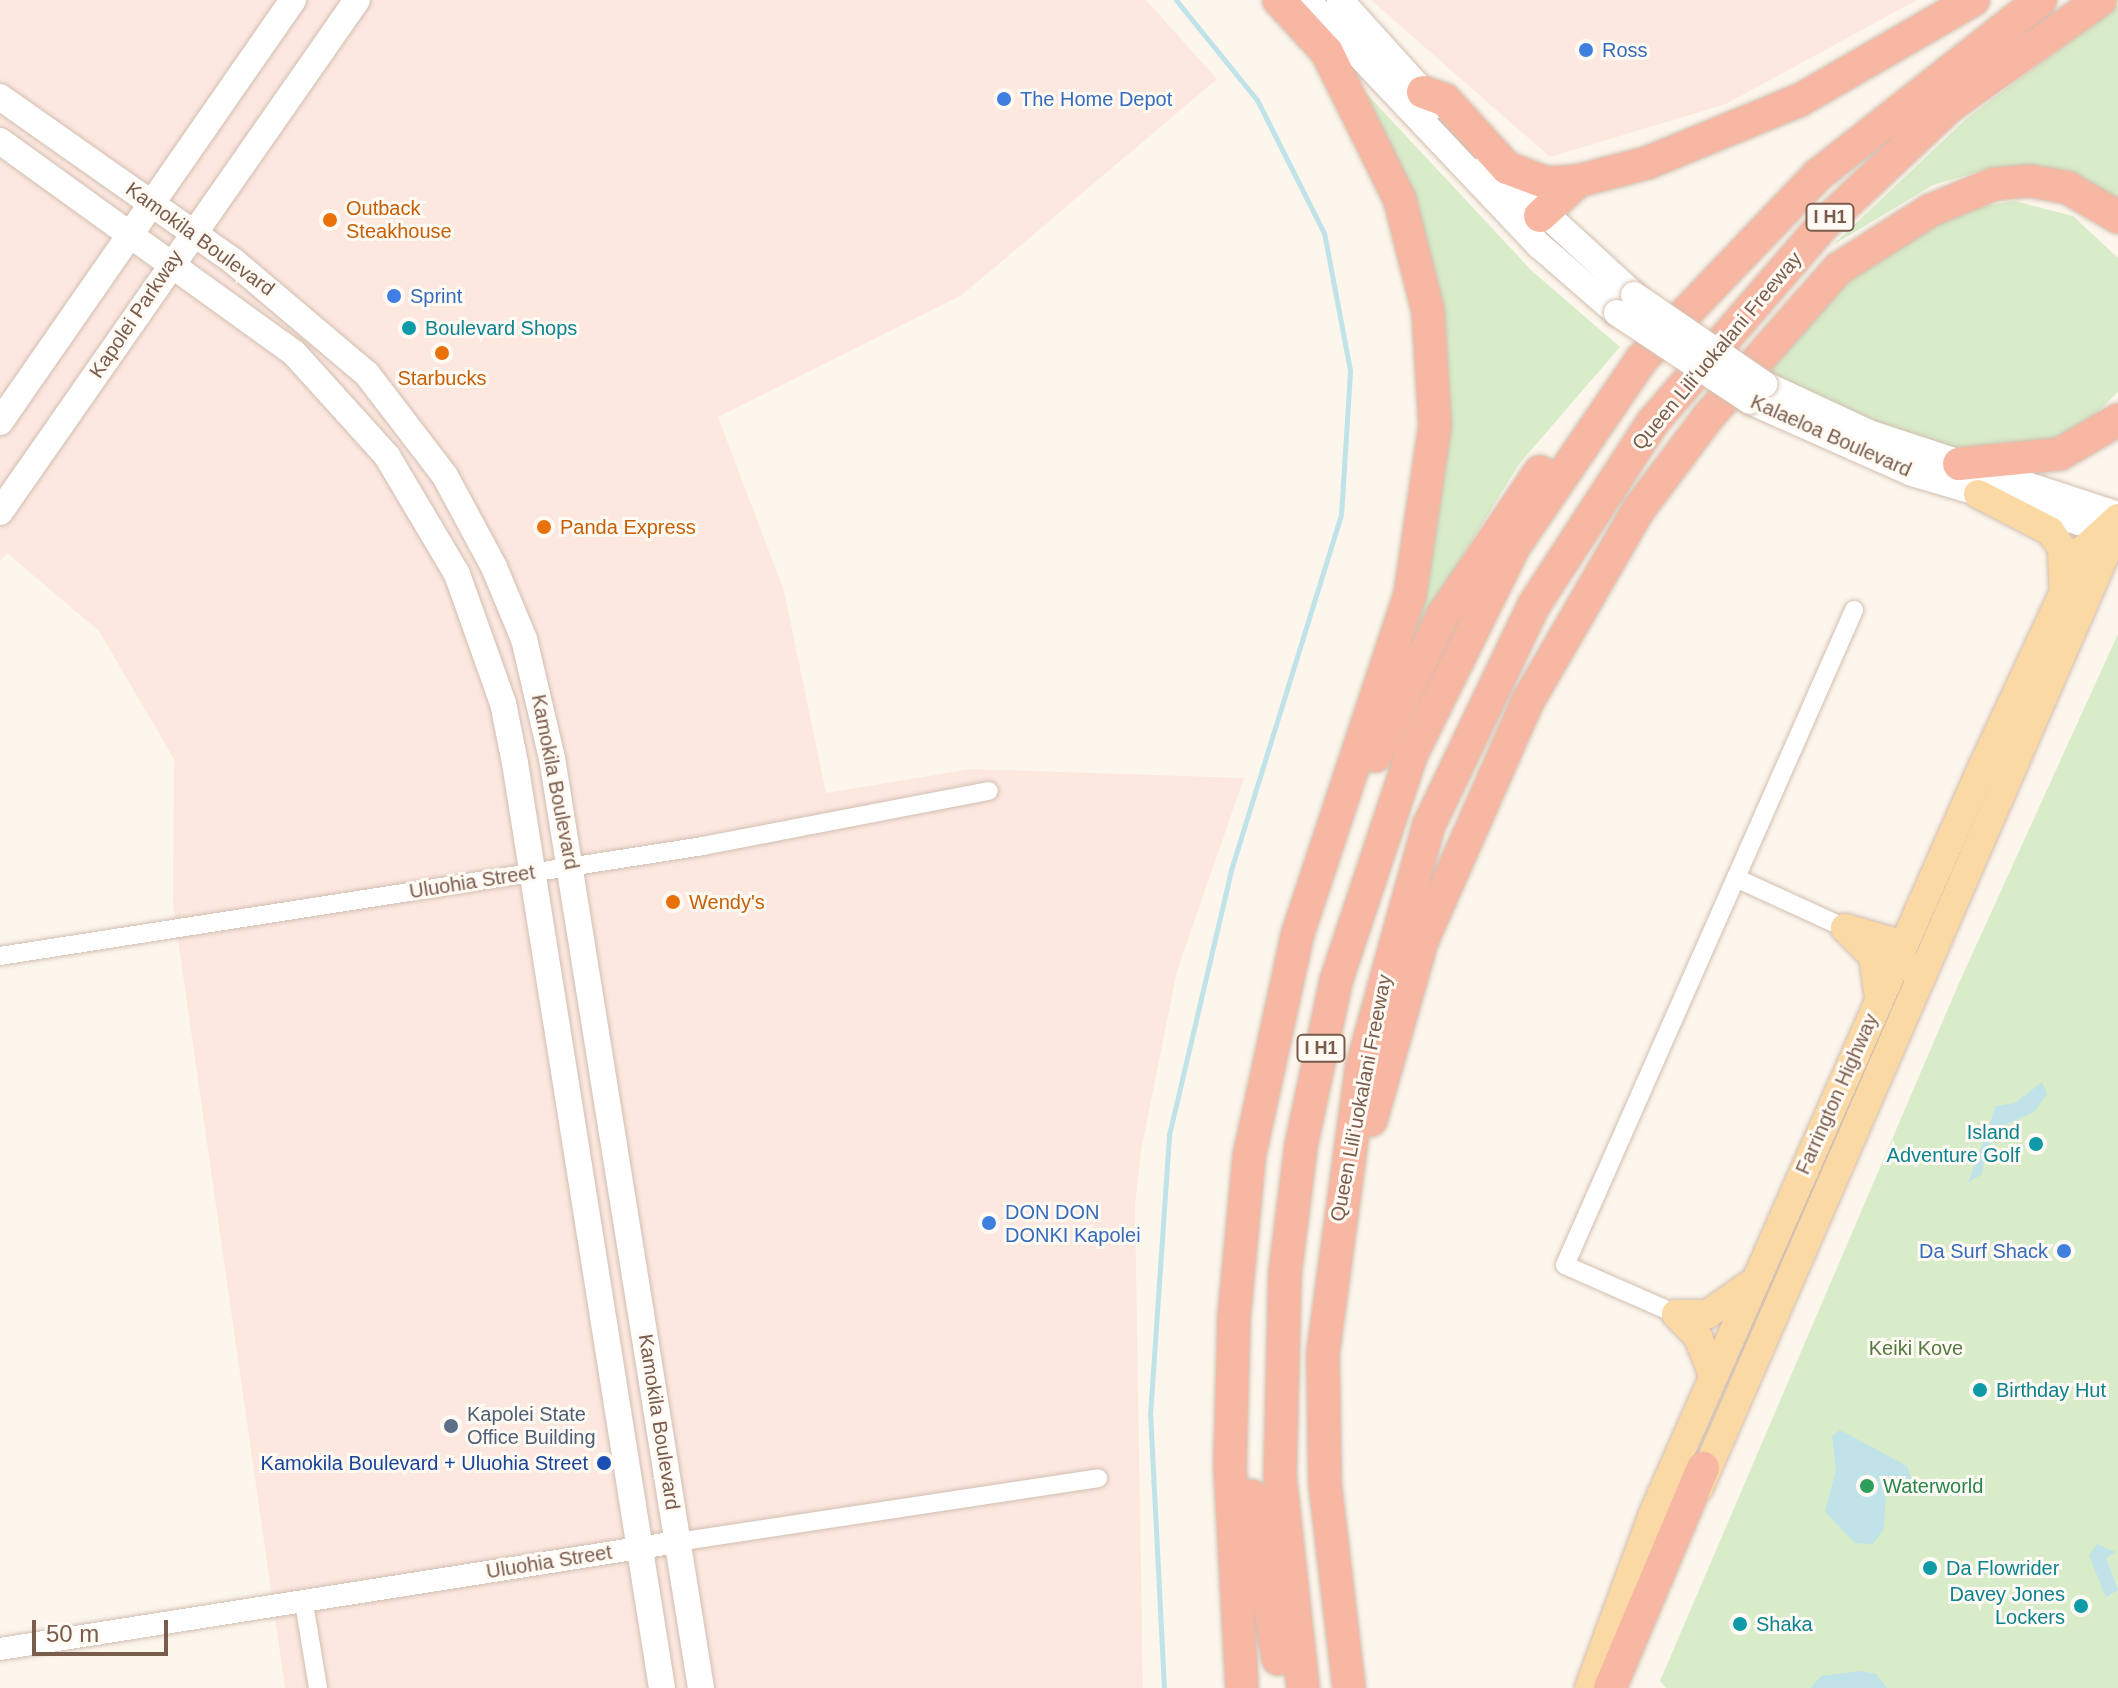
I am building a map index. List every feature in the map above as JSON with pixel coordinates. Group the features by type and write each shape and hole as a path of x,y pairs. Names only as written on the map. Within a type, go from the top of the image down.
{"highway":[{"path":"1242,1688 1230,1466 1234,1317 1249,1157 1297,936 1410,595 1435,425 1428,311 1400,200 1327,52 1279,0"},
{"path":"1423,92 1445,100 1507,168 1547,183 1578,181 1647,163 1800,100 1973,0"},
{"name":"I H1","path":"1303,1688 1280,1475 1279,1369 1301,1146 1336,981 1412,753 1469,630 1515,545 1641,360 1818,175 2040,0"},
{"name":"Queen Liliʻuokalani Freeway","path":"1349,1688 1325,1484 1323,1353 1333,1246 1362,1066 1429,825 1488,693 1592,511 1653,422 1822,226 1950,106 2100,0"},
{"path":"1540,216 1578,181"},
{"path":"1333,1246 1422,941 1476,810 1573,614 1708,417 1838,269 1931,210 1994,184 2030,181 2068,188 2118,217"},
{"path":"1297,936 1443,615 1491,536 1592,404 1641,360"},
{"path":"1959,464 2060,454 2118,420"},
{"path":"1249,1157 1249,1464 1284,1688"},
{"path":"1610,1688 1703,1468"}],"main road":[{"path":"0,422 293,0"},
{"name":"Kapolei Parkway","path":"0,512 193,231 357,0"},
{"name":"Kalaeloa Boulevard","path":"1307,0 1540,246 1827,439 1978,494 2090,525 2118,517"},
{"name":"Kalaeloa Boulevard","path":"1340,0 1625,304"},
{"name":"Kamokila Boulevard","path":"0,97 193,231 367,374 460,501 524,639 571,866 701,1688"},
{"name":"Kamokila Boulevard","path":"0,141 173,260 294,353 342,400 414,496 457,574 499,690 532,873 662,1688"},
{"name":"Kalaeloa Boulevard","path":"1757,393 2118,517"},
{"path":"1978,494 2050,531 2065,568 2061,597"},
{"name":"Farrington Highway","path":"1589,1688 1713,1375 1900,951 2084,549 2118,517"},
{"name":"Farrington Highway","path":"1622,1688 1703,1468 2118,525"},
{"path":"1875,933 1927,892"},
{"path":"1845,928 1875,933 1900,951 1910,1000"},
{"path":"1845,928 1873,956 1879,998"},
{"path":"1676,1314 1708,1314 1755,1280"},
{"path":"1676,1314 1698,1337 1713,1375"}],"street":[{"path":"1676,1314 1565,1265 1854,610"},
{"name":"Uluohia Street","path":"0,956 532,873 989,791"},
{"path":"1736,878 1845,928"},
{"name":"Uluohia Street","path":"0,1649 1098,1478"},
{"path":"304,1603 318,1688"}],"shaded area":[{"path":"0,0 1146,0 1217,79 962,295 718,417 784,591 826,793 972,769 1244,778 1177,971 1141,1151 1135,1207 1143,1688 285,1688 173,905 174,759 99,631 7,553 0,561"},
{"path":"1371,0 1917,0 1726,104 1550,157"}],"green space":[{"path":"2118,5 2118,199 2040,166 1988,169 1933,185 1833,245 1966,119"},
{"path":"1352,78 1532,271 1620,347 1519,464 1399,660 1440,400"},
{"path":"2015,201 2073,216 2118,258 2118,392 2076,433 2018,455 1926,446 1757,375 1866,264 1967,209"},
{"name":"Keiki Kove","path":"2118,634 2118,1688 1666,1688 1660,1681 1959,983"}],"water":[{"path":"2042,1082 2047,1094 2034,1112 2007,1124 1986,1148 1982,1174 1968,1183 1996,1106 2015,1103"},
{"name":"Waterworld","path":"1840,1430 1907,1466 1912,1480 1886,1491 1884,1528 1873,1544 1855,1543 1825,1512 1836,1470 1832,1436"},
{"path":"2097,1544 2116,1552 2106,1558 2118,1590 2106,1597 2089,1556"},
{"path":"1861,1671 1876,1674 1887,1688 1811,1688 1821,1676"}],"waterway":[{"path":"1164,1688 1150,1415 1169,1135 1231,870 1341,515 1350,370 1324,233 1257,100 1176,0"}],"place":[{"name":"Ross","path":"1586,50"},
{"name":"The Home Depot","path":"1004,99"},
{"name":"Outback Steakhouse","path":"330,220"},
{"name":"Sprint","path":"394,296"},
{"name":"Boulevard Shops","path":"409,328"},
{"name":"Starbucks","path":"442,353"},
{"name":"Panda Express","path":"544,527"},
{"name":"Wendy's","path":"673,902"},
{"name":"Island Adventure Golf","path":"2036,1144"},
{"name":"DON DON DONKI Kapolei","path":"989,1223"},
{"name":"Da Surf Shack","path":"2064,1251"},
{"name":"Birthday Hut","path":"1980,1390"},
{"name":"Kapolei State Office Building","path":"451,1426"},
{"name":"Kamokila Boulevard + Uluohia Street","path":"604,1463"},
{"name":"Waterworld","path":"1867,1486"},
{"name":"Da Flowrider","path":"1930,1568"},
{"name":"Davey Jones Lockers","path":"2081,1606"},
{"name":"Shaka","path":"1740,1624"}]}
